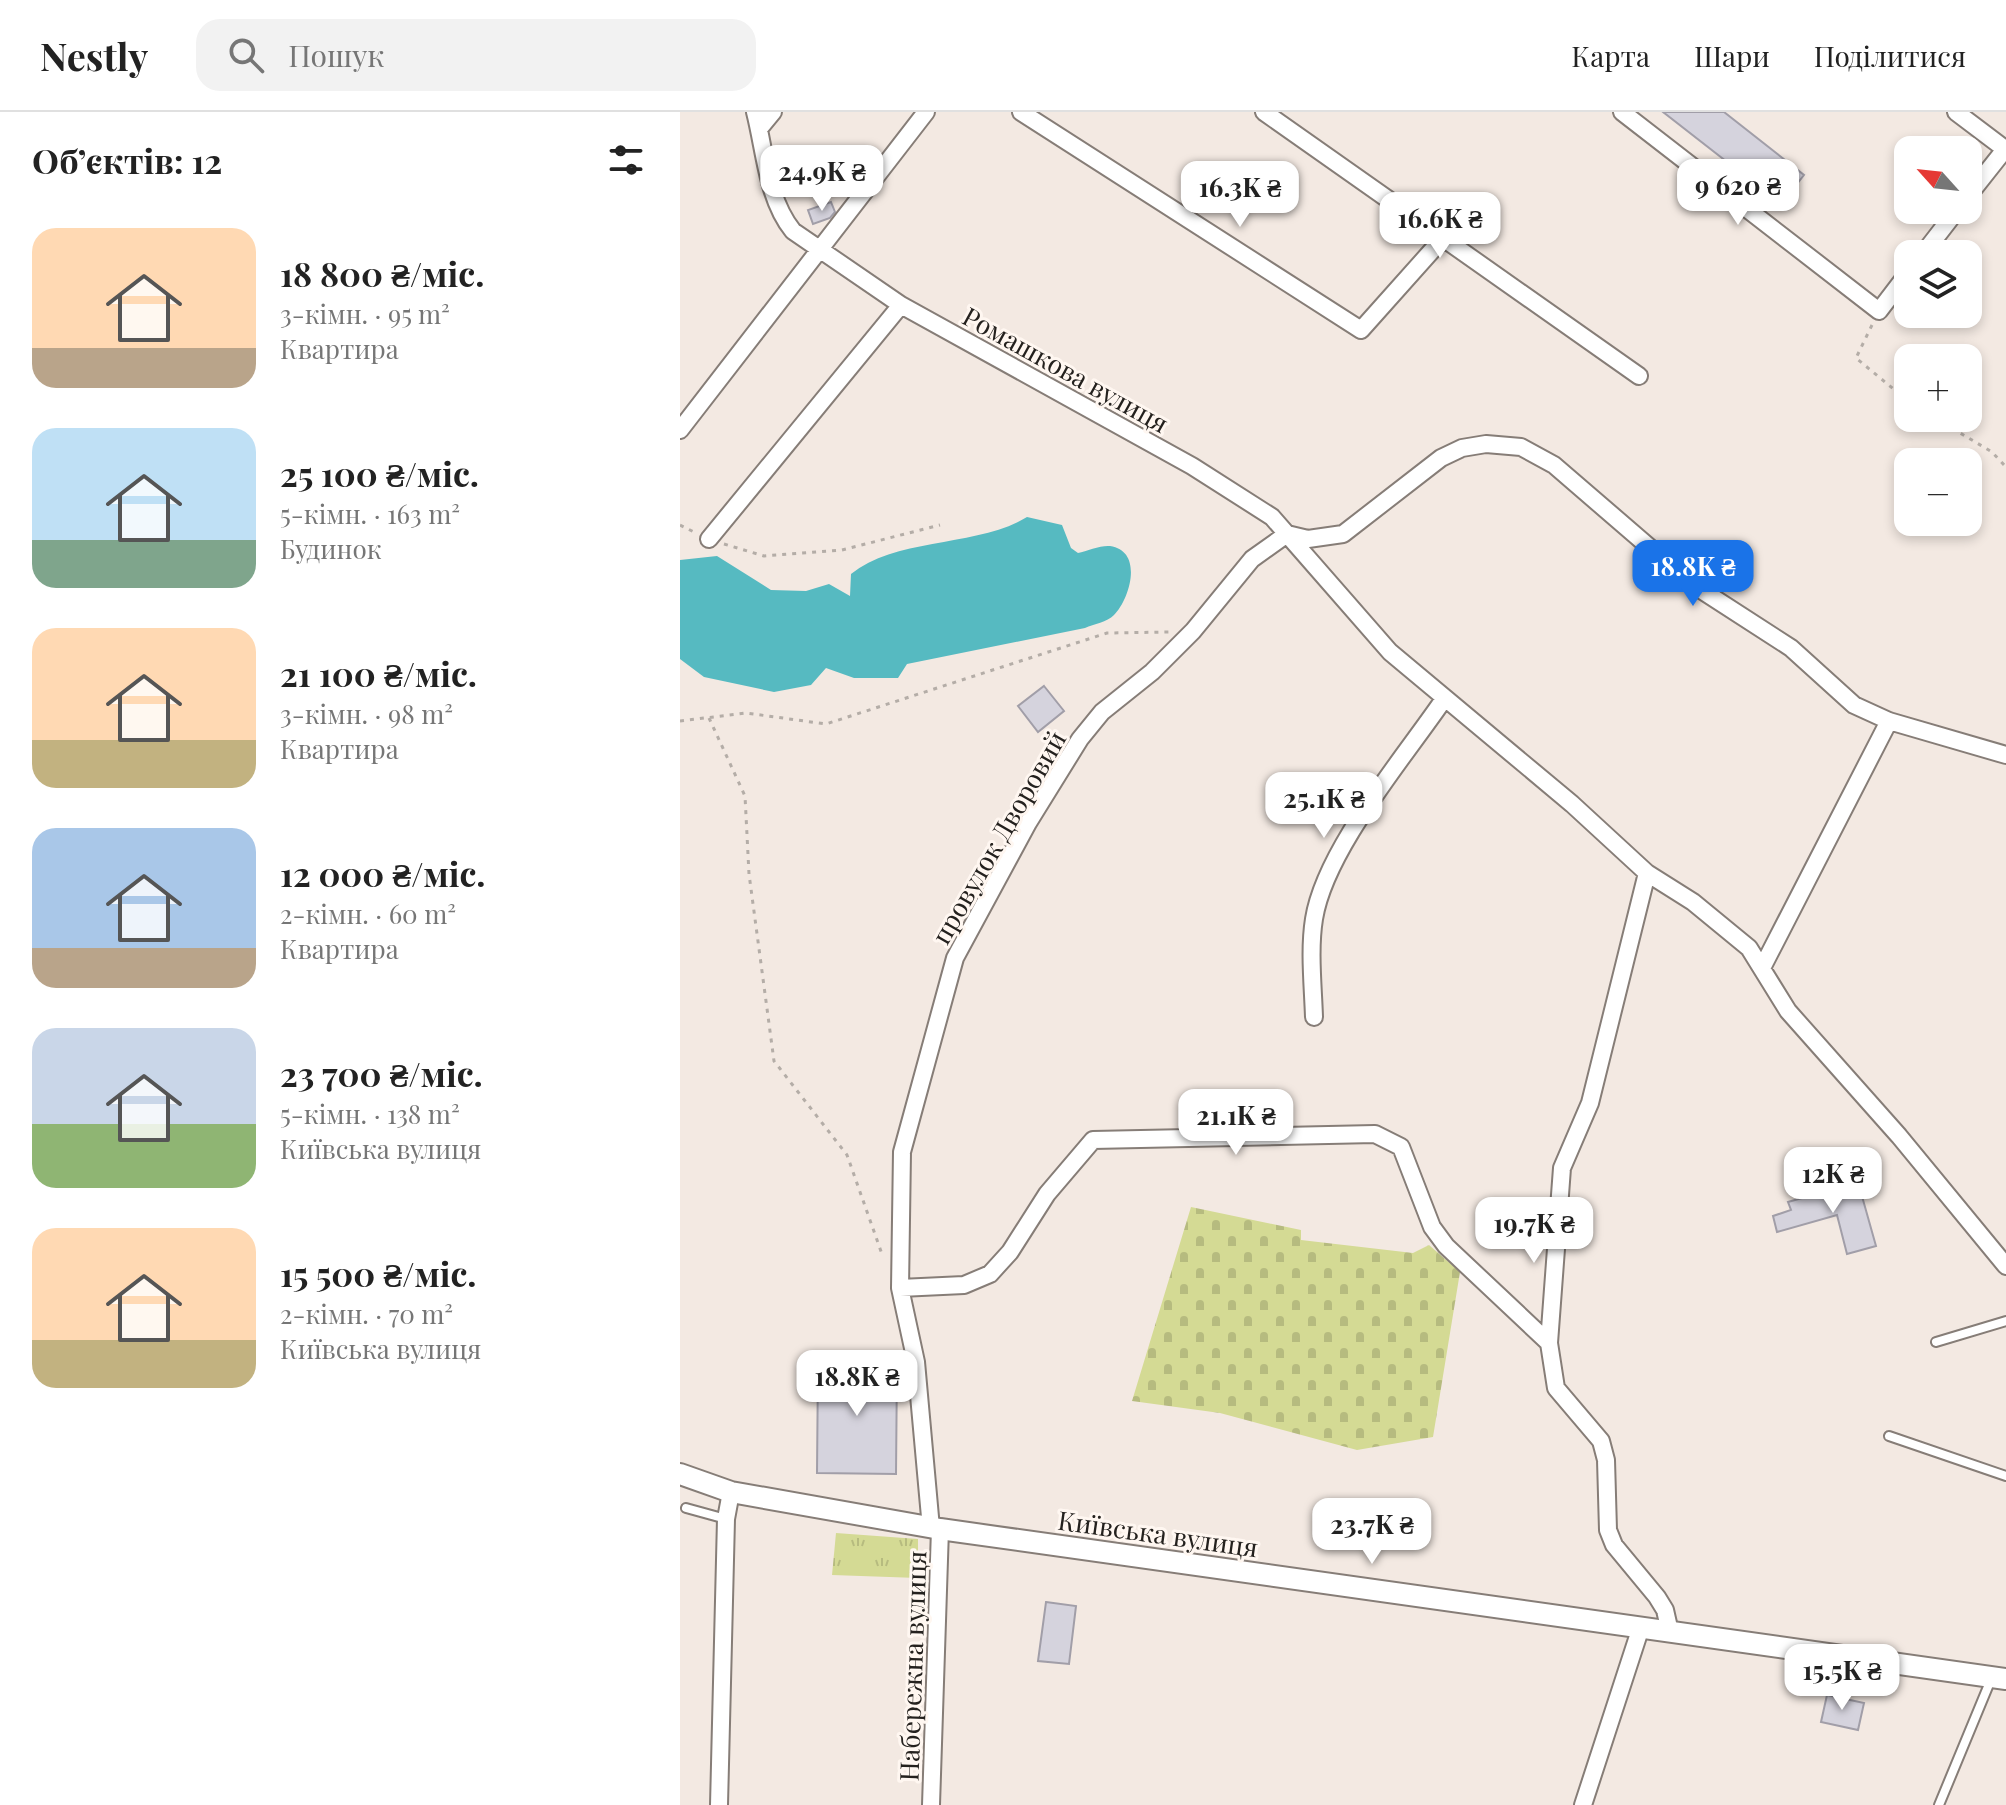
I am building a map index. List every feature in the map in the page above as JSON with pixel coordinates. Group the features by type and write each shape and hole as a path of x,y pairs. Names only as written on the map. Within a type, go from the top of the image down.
{"street":[{"name":"Ромашкова вулиця","path":"755,112 781,216 817,250 901,305 1192,466 1272,517 1390,652 1572,804 1647,873 1726,927 1749,948 1788,1011 1899,1136 2006,1266"},
{"path":"759,129 773,112"},
{"path":"680,430 926,112"},
{"path":"1021,112 1361,330 1444,237"},
{"path":"1264,112 1639,376"},
{"path":"1622,112 1879,311 1894,291"},
{"path":"1956,112 2005,149 1982,178"},
{"path":"1934,240 1946,224"},
{"path":"709,539 901,305"},
{"path":"1287,534 1308,539 1343,534 1441,458 1462,448 1486,444 1521,447 1554,465 1692,584 1791,648 1854,705 1889,721 2006,755"},
{"name":"провулок Дворовий","path":"936,1529 916,1362 900,1284 902,1152 955,958 1028,823 1080,739 1102,712 1152,672 1193,631 1252,559 1287,534"},
{"path":"1314,1017 1313,921 1321,893 1341,849 1444,699"},
{"path":"1762,968 1889,721"},
{"path":"1647,873 1590,1103 1562,1168 1549,1343 1556,1388 1601,1441 1606,1460 1608,1530 1614,1545 1657,1597 1665,1610 1670,1632"},
{"path":"900,1284 964,1285 990,1274 1010,1252 1047,1194 1093,1140 1375,1134 1401,1147 1432,1227 1446,1246 1549,1343"},
{"name":"Київська вулиця","path":"680,1474 731,1492 936,1529 1670,1632 2001,1674"},
{"path":"719,1805 726,1519 731,1492"},
{"name":"Набережна вулиця","path":"931,1805 936,1529"},
{"path":"1583,1805 1641,1627"}],"lane":[{"path":"1936,1342 2006,1321"},
{"path":"1889,1436 2006,1476"},
{"path":"686,1508 726,1519"},
{"path":"1939,1805 2001,1674"}],"path":[{"path":"1879,311 1856,358 1894,389"},
{"path":"1958,432 1992,452 2006,467"},
{"path":"680,525 709,539 764,556 842,550 940,525"},
{"path":"680,721 746,713 826,724 1107,633 1193,631"},
{"path":"709,718 745,796 749,874 774,1061 847,1155 890,1276 900,1284"}],"green space":[{"path":"1191,1207 1301,1230 1301,1240 1413,1253 1429,1245 1460,1272 1433,1437 1357,1450 1220,1413 1132,1401"},
{"path":"836,1533 918,1539 918,1578 832,1575"}],"water":[{"path":"1027,517 1062,525 1071,548 1078,553 1110,546 1121,550 1127,557 1131,576 1125,598 1114,615 1085,628 907,664 898,678 854,678 826,668 811,685 774,692 704,677 680,659 680,560 717,556 771,590 806,591 829,584 850,596 851,574 870,562 914,548 1008,527"}],"building":[{"path":"1663,112 1724,112 1804,175 1781,204"},
{"path":"831,202 835,212 830,218 813,224 808,210"},
{"path":"1044,686 1064,711 1038,732 1018,706"},
{"path":"1858,1182 1876,1246 1847,1254 1837,1215 1777,1232 1773,1216 1791,1210 1788,1202"},
{"path":"818,1363 897,1364 896,1474 817,1473"},
{"path":"1046,1602 1076,1606 1069,1664 1038,1661"},
{"path":"1827,1695 1864,1703 1858,1730 1821,1722"}]}
